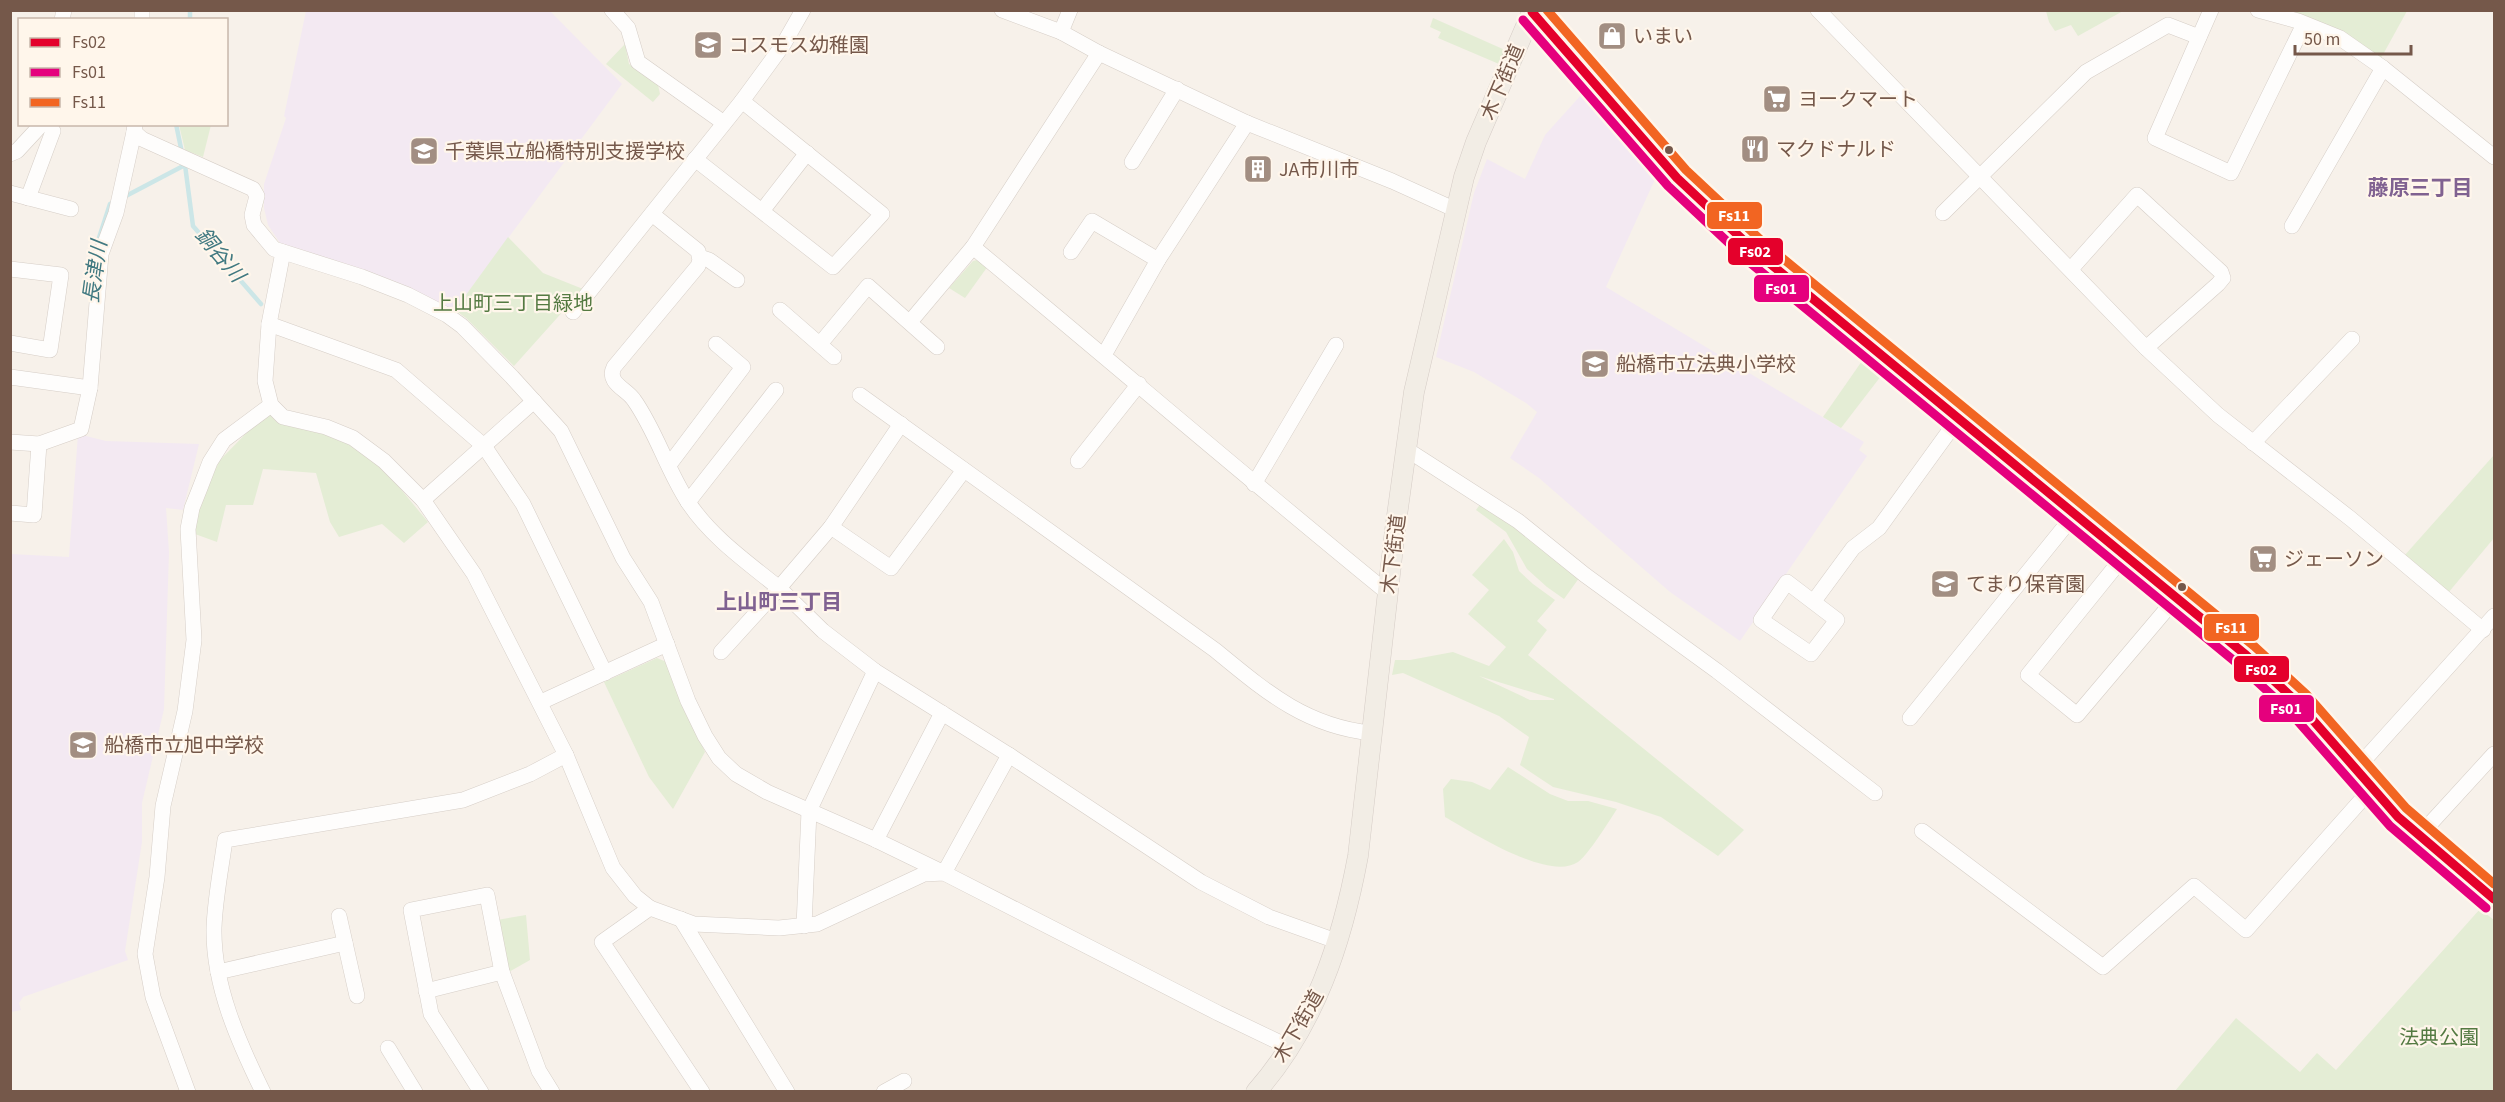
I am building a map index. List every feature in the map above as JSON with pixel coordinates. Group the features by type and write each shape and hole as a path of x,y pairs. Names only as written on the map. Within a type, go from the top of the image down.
{"main road":[{"name":"木下街道","path":"1256,1092 1290,1047 1310,1014 1339,942 1358,856 1414,392 1456,210 1476,142 1531,11"}],"street":[{"path":"612,10 628,28 638,62 724,123"},
{"path":"573,312 742,101 783,45 803,10"},
{"path":"1002,10 1061,32 1247,123 1392,181 1456,210"},
{"path":"1061,32 1070,10"},
{"path":"1818,10 2146,348 2218,415 2351,519 2483,630"},
{"path":"2211,10 2155,138 2231,173 2304,24"},
{"path":"2258,10 2340,38 2383,68 2494,157"},
{"path":"1531,11 1677,178 1794,285 2246,655 2297,702 2372,789 2419,836 2494,899"},
{"path":"1944,213 2086,72 2168,25 2199,37"},
{"path":"910,322 973,247 1099,52"},
{"path":"2292,226 2383,68"},
{"path":"1132,162 1177,89"},
{"path":"695,159 833,267 882,214 742,101"},
{"path":"1104,355 1158,260 1247,123"},
{"path":"10,154 17,151 40,126"},
{"path":"28,198 53,131 49,126"},
{"path":"134,128 142,139 253,189 257,196 252,215 254,225 274,249 362,277 408,295 447,315 462,326 534,401 561,431 570,446 623,558 651,602 688,701 705,736 719,758 736,774 767,792 944,873 1218,1013 1290,1047"},
{"path":"10,442 39,444 81,429 90,388 101,254 116,213 134,128"},
{"path":"762,212 807,153"},
{"path":"10,193 71,209"},
{"path":"2071,269 2138,195 2221,272 2223,278 2218,284 2146,348"},
{"path":"652,214 698,250 700,257 698,266 612,372 614,381 633,398 688,502 721,541 779,588 823,631 875,671 1009,755 1201,882 1269,917 1339,942"},
{"path":"1071,252 1092,221 1158,260"},
{"path":"973,247 1139,384 1254,484 1389,593"},
{"path":"283,252 269,324 265,381 270,405 284,417 326,427 353,438 384,460 423,500 474,574 541,702 566,755 613,868 635,896 650,908 694,924 778,928 817,924 924,874 944,873"},
{"path":"700,257 709,260 736,280"},
{"path":"10,269 61,275 50,350 10,344"},
{"path":"819,344 868,286 937,347"},
{"path":"780,310 834,357"},
{"path":"269,324 396,370 484,446 523,504 605,673"},
{"path":"2253,443 2352,339"},
{"path":"669,465 743,367 716,344"},
{"path":"1254,484 1336,345"},
{"path":"10,377 90,388"},
{"path":"1078,461 1139,384"},
{"path":"688,502 776,390"},
{"path":"860,395 1215,650 1259,687 1291,709 1351,731 1371,734"},
{"path":"423,500 534,401"},
{"path":"188,1092 153,997 145,954 157,877 163,806 185,711 194,640 188,529 192,508 203,479 210,462 224,440 270,405"},
{"path":"1814,601 1853,548 1879,528 1958,419"},
{"path":"721,652 831,527 901,424"},
{"path":"10,513 34,515 39,444"},
{"path":"1406,449 1518,521 1875,793"},
{"path":"831,527 891,568 964,470"},
{"path":"1910,718 2074,515"},
{"path":"2124,556 2028,675 2077,715 2176,598"},
{"path":"1787,582 1814,601 1838,620 1811,654 1761,620 1787,582"},
{"path":"2356,769 2494,616"},
{"path":"541,702 667,645"},
{"path":"804,926 809,811 875,671"},
{"path":"876,840 942,713"},
{"path":"2419,836 2494,754"},
{"path":"263,1092 230,1015 218,972 214,928 225,840 463,800 530,774 566,755"},
{"path":"944,873 1009,755"},
{"path":"1922,831 2103,967 2194,886 2246,930 2372,789"},
{"path":"481,1092 431,1014 411,910 487,895 502,972 539,1071 552,1092"},
{"path":"650,908 602,942 702,1092"},
{"path":"339,916 357,996"},
{"path":"681,919 787,1092"},
{"path":"218,972 345,943"},
{"path":"426,991 502,972"},
{"path":"388,1048 415,1092"},
{"path":"884,1092 904,1081"}],"shaded area":[{"name":"千葉県立船橋特別支援学校","path":"306,11 550,11 622,84 455,310 410,289 280,243 268,225 264,208 264,184 286,118 284,116"},
{"name":"船橋市立法典小学校","path":"1582,94 1656,177 1606,287 1864,442 1859,450 1867,456 1740,641 1670,592 1539,478 1510,458 1537,412 1474,372 1436,357 1474,193 1487,159 1525,179 1545,135"},
{"name":"船橋市立旭中学校","path":"78,434 106,441 199,444 183,510 166,508 169,552 164,709 142,803 142,842 125,951 128,960 23,997 19,1003 21,1010 11,1012 11,554 69,557"}],"green space":[{"path":"2046,10 2123,11 2078,36 2071,25 2055,31 2049,22"},
{"path":"2274,11 2407,11 2380,60"},
{"path":"1433,18 1505,50 1499,64 1438,38 1441,32 1430,27"},
{"path":"625,44 629,64 658,85 660,94 653,102 606,64"},
{"path":"179,126 211,126 203,157 185,150"},
{"name":"上山町三丁目緑地","path":"508,237 543,273 583,289 514,366 455,310"},
{"path":"981,259 988,266 965,298 949,288 973,261"},
{"path":"1862,361 1881,376 1841,428 1823,417"},
{"path":"267,412 330,433 380,464 428,522 404,543 382,524 339,537 330,522 316,473 263,469 253,505 226,505 217,542 195,534 197,505 220,460"},
{"path":"2494,455 2494,538 2448,593 2405,555"},
{"path":"1481,503 1582,574 1564,599 1527,569 1506,532 1476,510"},
{"path":"1504,539 1513,552 1519,571 1555,600 1537,621 1547,630 1528,655 1744,830 1718,856 1661,817 1616,802 1553,787 1520,765 1529,737 1499,716 1403,673 1392,675 1395,660 1410,660 1453,652 1489,666 1506,647 1468,614 1489,590 1472,575","holes":["1479,676 1554,699 1530,700"]},
{"path":"657,658 669,663 683,703 705,752 673,809 649,777 604,682"},
{"path":"1508,767 1550,794 1568,801 1588,801 1617,809 1593,845 1578,862 1565,866 1548,866 1530,861 1510,853 1445,817 1443,789 1451,779 1472,782 1490,790"},
{"name":"法典公園","path":"2480,909 2494,920 2494,1091 2175,1091 2236,1018 2300,1072 2317,1053 2336,1070"},
{"path":"526,915 530,960 507,973 497,920"}],"waterway":[{"name":"長津川","path":"190,10 190,18"},
{"name":"長津川","path":"176,126 182,153"},
{"name":"長津川","path":"124,197 185,165 184,161"},
{"name":"銅谷川","path":"185,165 193,226 261,304"},
{"name":"長津川","path":"97,244 110,204 114,202"}],"transit line":[{"name":"Fs11","path":"1547,10 1686,170 1764,243 2254,646 2306,694 2406,808 2494,884"},
{"name":"Fs02","path":"1532,12 1677,178 1756,252 2246,655 2297,702 2398,817 2494,899"},
{"name":"Fs01","path":"1523,20 1668,186 1748,261 2238,664 2288,710 2390,826 2486,908"}],"place":[{"name":"いまい","path":"1612,36"},
{"name":"コスモス幼稚園","path":"708,45"},
{"name":"ヨークマート","path":"1777,99"},
{"name":"マクドナルド","path":"1755,149"},
{"name":"千葉県立船橋特別支援学校","path":"424,151"},
{"name":"JA市川市","path":"1258,169"},
{"name":"船橋市立法典小学校","path":"1595,364"},
{"name":"ジェーソン","path":"2263,559"},
{"name":"てまり保育園","path":"1945,584"},
{"name":"船橋市立旭中学校","path":"83,745"}],"district":[{"name":"藤原三丁目","path":"2420,188"},
{"name":"上山町三丁目","path":"779,602"}]}
